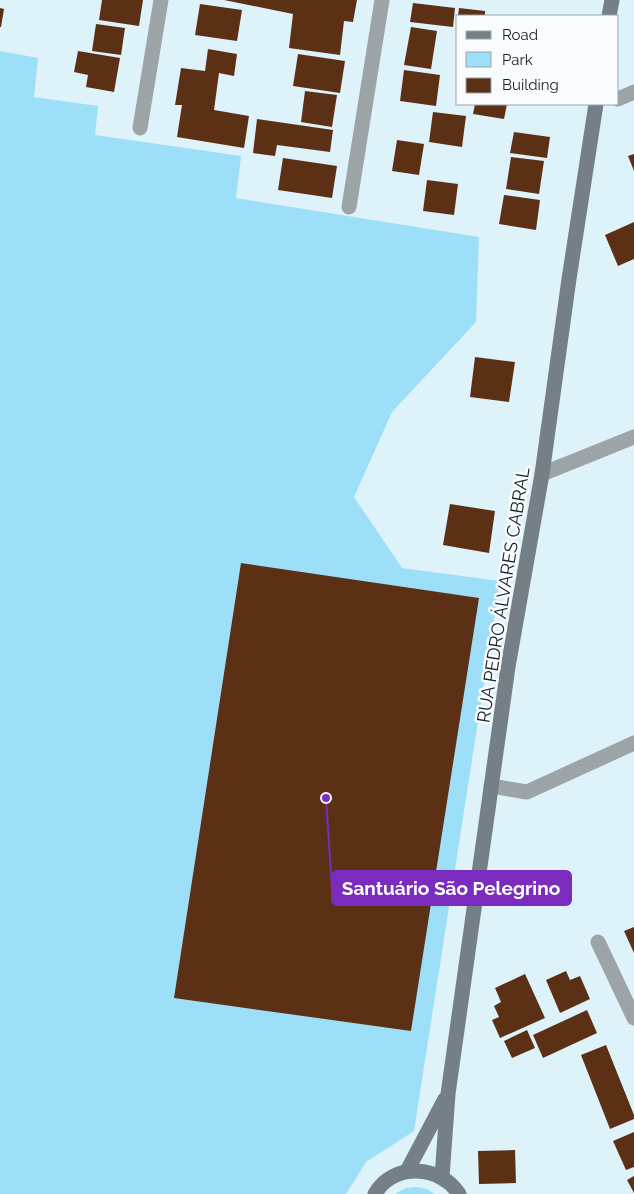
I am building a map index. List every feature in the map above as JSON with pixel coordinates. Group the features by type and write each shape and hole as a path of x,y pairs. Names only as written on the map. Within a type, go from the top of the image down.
{"street":[{"path":"140,128 161,0"},
{"path":"349,207 382,0"},
{"path":"609,15 612,0"},
{"path":"619,99 634,92"},
{"name":"RUA PEDRO ÁLVARES CABRAL","path":"442,1176 448,1094 508,667 542,474 569,279 599,106"},
{"path":"542,474 634,437"},
{"path":"491,786 527,792 634,744"},
{"path":"598,942 634,1018"},
{"name":"RUA PEDRO ÁLVARES CABRAL","path":"407,1171 448,1094"},
{"path":"375,1194 391,1178 407,1171 425,1171 442,1176 459,1194"}],"green space":[{"path":"0,51 38,58 34,97 98,106 95,135 241,156 236,198 479,237 476,322 392,412 354,497 402,568 500,581 414,1131 366,1162 346,1194 0,1194"},
{"path":"406,1188 427,1189 435,1194 395,1194"}],"building":[{"path":"102,0 143,0 139,26 99,20"},
{"path":"224,0 357,0 353,22 344,21 340,55 289,48 293,14"},
{"path":"413,3 455,8 453,27 410,22"},
{"path":"200,4 242,10 237,41 195,35"},
{"path":"0,8 4,9 1,27 0,27"},
{"path":"459,8 485,11 485,15 458,15"},
{"path":"96,24 125,28 121,55 92,51"},
{"path":"411,27 437,31 431,69 404,65"},
{"path":"208,49 237,54 234,76 219,73 214,110 249,116 244,148 177,137 182,105 175,105 181,68 205,71"},
{"path":"78,51 120,58 114,92 86,87 88,75 74,72"},
{"path":"298,54 345,61 340,93 293,86"},
{"path":"404,70 440,75 436,106 400,101"},
{"path":"305,91 337,95 332,127 301,122"},
{"path":"475,105 507,105 504,119 473,114"},
{"path":"433,112 466,116 462,147 429,142"},
{"path":"257,119 333,130 330,152 277,145 275,156 253,153"},
{"path":"514,132 550,137 547,158 510,153"},
{"path":"397,140 424,144 419,175 392,171"},
{"path":"634,154 634,171 628,156"},
{"path":"511,157 544,161 539,194 506,189"},
{"path":"283,158 337,166 332,198 278,190"},
{"path":"427,180 458,184 454,215 423,211"},
{"path":"504,195 540,200 536,230 499,224"},
{"path":"634,222 634,259 618,266 605,235"},
{"path":"475,357 515,362 509,402 470,397"},
{"path":"450,504 495,511 489,553 443,545"},
{"path":"241,563 479,598 411,1031 174,998"},
{"path":"634,927 634,953 624,931"},
{"path":"566,971 570,980 580,976 590,999 560,1013 546,980"},
{"path":"525,974 545,1018 500,1038 492,1020 499,1017 494,1006 501,1002 495,988"},
{"path":"587,1010 597,1033 543,1058 533,1035"},
{"path":"527,1030 535,1048 512,1058 504,1041"},
{"path":"606,1045 634,1115 634,1119 610,1129 581,1055"},
{"path":"634,1132 634,1167 626,1170 613,1141"},
{"path":"515,1150 516,1183 479,1184 478,1151"},
{"path":"634,1176 634,1193 627,1180"}],"place":[{"name":"Santuário São Pelegrino","path":"326,798"}]}
